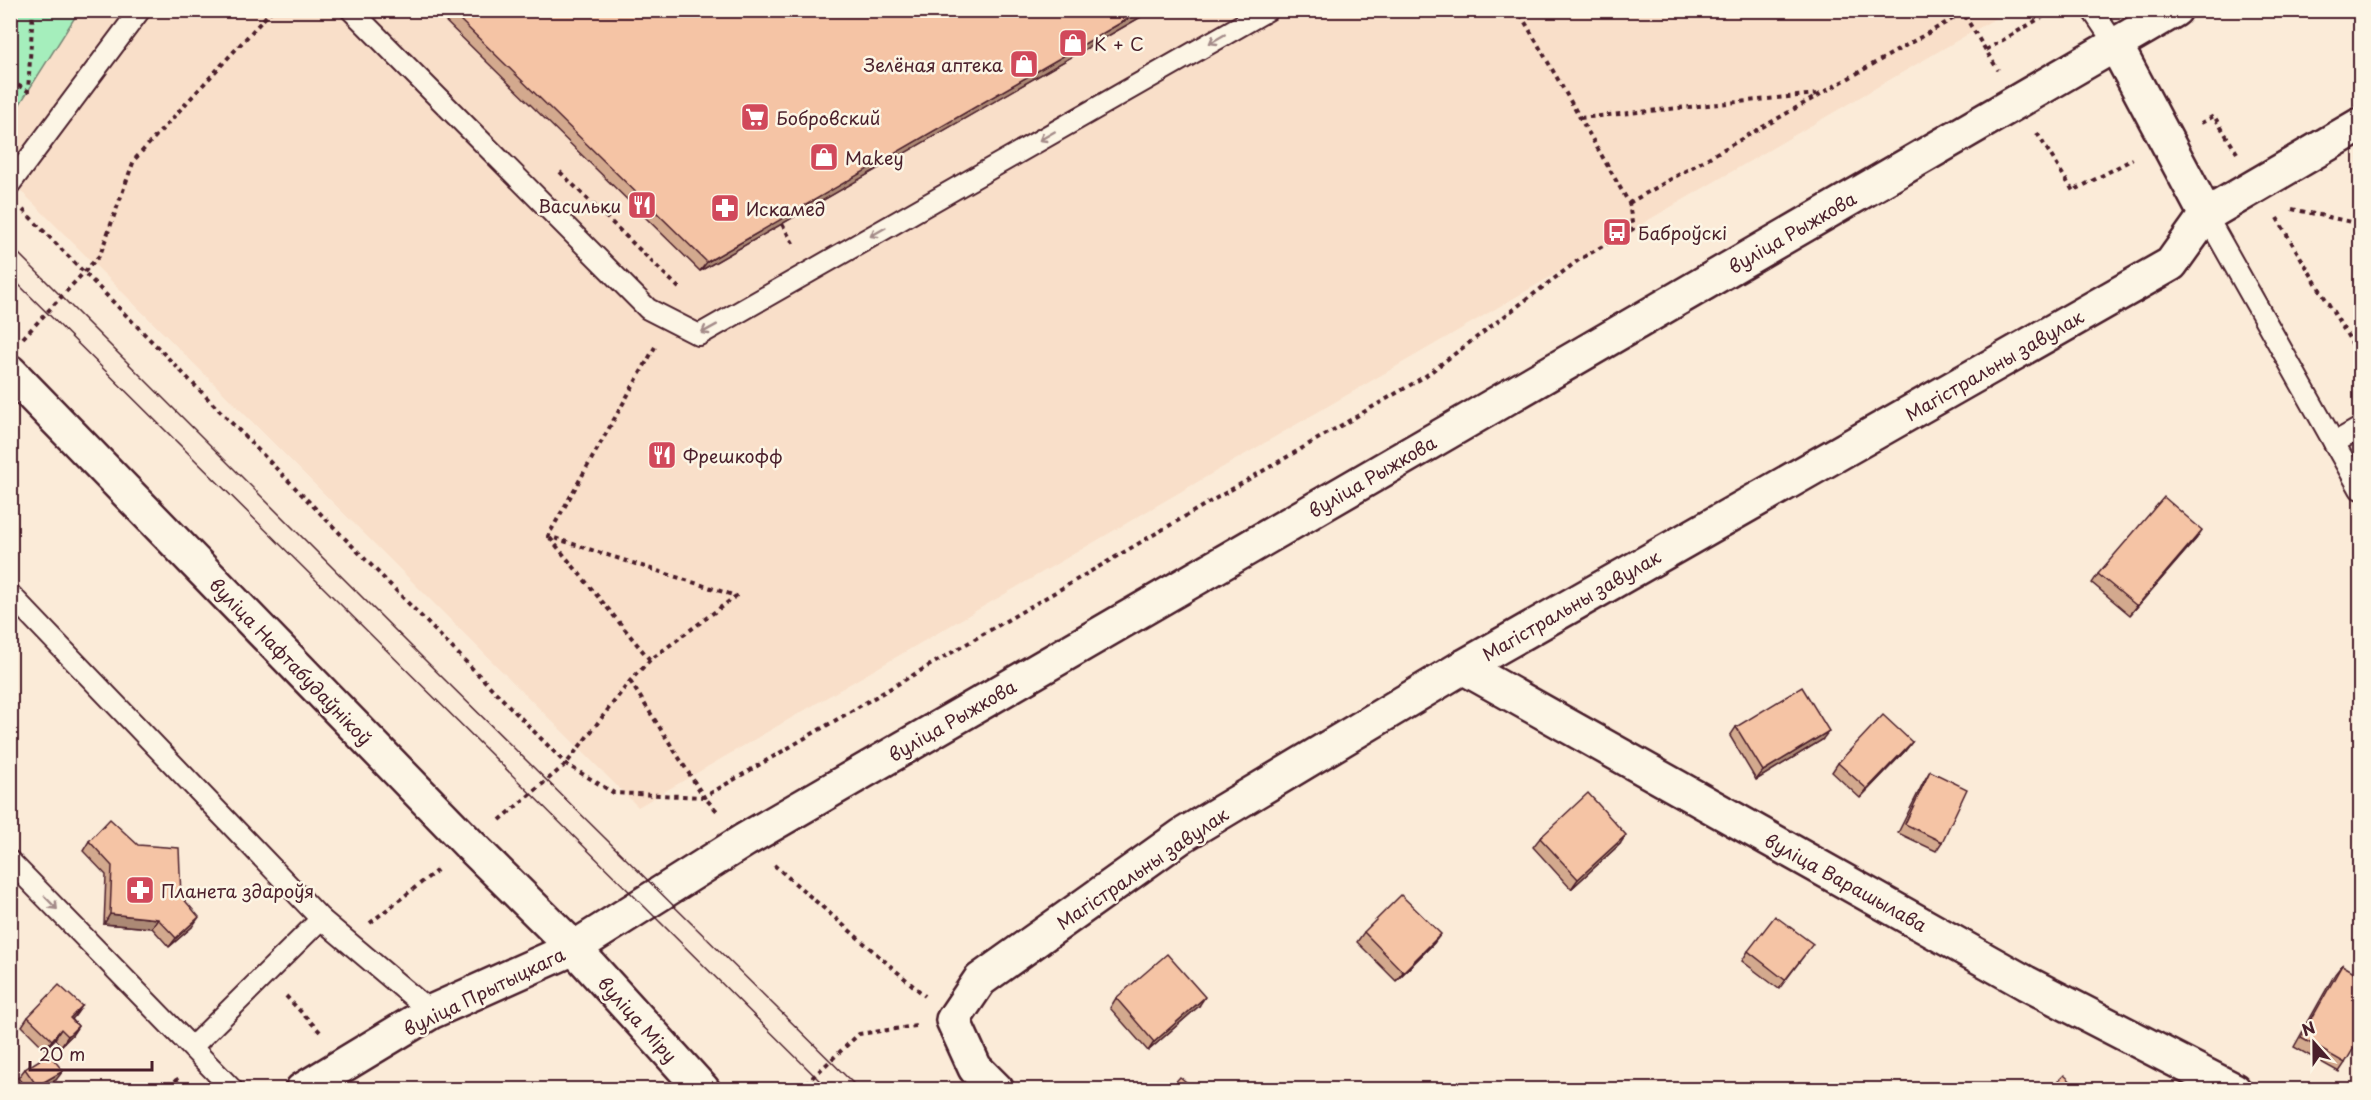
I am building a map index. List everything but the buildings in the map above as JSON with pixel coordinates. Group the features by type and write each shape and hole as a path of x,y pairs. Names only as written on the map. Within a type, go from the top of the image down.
{"street":[{"name":"вуліца Рыжкова","path":"574,948 745,840 2175,10"},
{"path":"2115,44 2206,215 2262,195 2361,125"},
{"name":"Магістральны завулак","path":"953,1020 981,980 1183,835 1463,667 2171,264 2206,215"},
{"name":"вуліца Нафтабудаўнікоў","path":"14,358 470,845 574,948"},
{"name":"вуліца Варашылава","path":"1463,667 2026,983 2234,1089"},
{"name":"вуліца Прытыцкага","path":"302,1089 431,1012 574,948"},
{"name":"вуліца Міру","path":"574,948 703,1089"},
{"path":"953,1020 975,1068 997,1089"}],"lane":[{"path":"10,184 140,10"},
{"path":"351,10 648,309 699,335 1268,10"},
{"path":"2092,10 2115,44"},
{"path":"2206,215 2361,489"},
{"path":"2334,443 2361,428"},
{"path":"10,594 321,919 431,1012"},
{"path":"10,861 233,1089"},
{"path":"192,1047 321,919"}],"path":[{"path":"10,81 28,91 33,10"},
{"path":"14,358 100,255 134,160 272,10"},
{"path":"630,681 704,797 1424,377 1580,259 1633,230 1629,203 1518,10"},
{"path":"1986,50 2054,10"},
{"path":"1629,203 1963,13 2073,191 2214,116 2352,343 2361,338"},
{"path":"1579,118 1821,94"},
{"path":"548,536 685,294 556,169"},
{"path":"2262,195 2361,224"},
{"path":"19,206 567,764"},
{"path":"782,224 794,245"},
{"path":"784,250 804,239"},
{"path":"347,941 470,845 567,764 630,681 650,660 736,596 548,536"},
{"path":"548,536 650,660"},
{"path":"291,991 285,996 348,1062"},
{"path":"799,1089 859,1034 953,1020"}],"shaded area":[{"path":"79,11 2008,11 638,807 11,181 10,118"}],"green space":[{"path":"10,11 79,11 11,118"}],"tram line":[{"path":"10,245 443,678 860,1090"},
{"path":"10,276 829,1090"}],"place":[{"name":"К + С","path":"1073,43"},
{"name":"Зелёная аптека","path":"1024,64"},
{"name":"Бобровский","path":"755,117"},
{"name":"Makey","path":"824,157"},
{"name":"Васильки","path":"642,205"},
{"name":"Искамед","path":"725,208"},
{"name":"Баброўскі","path":"1617,232"},
{"name":"Фрешкофф","path":"662,455"},
{"name":"Планета здароўя","path":"140,890"}]}
